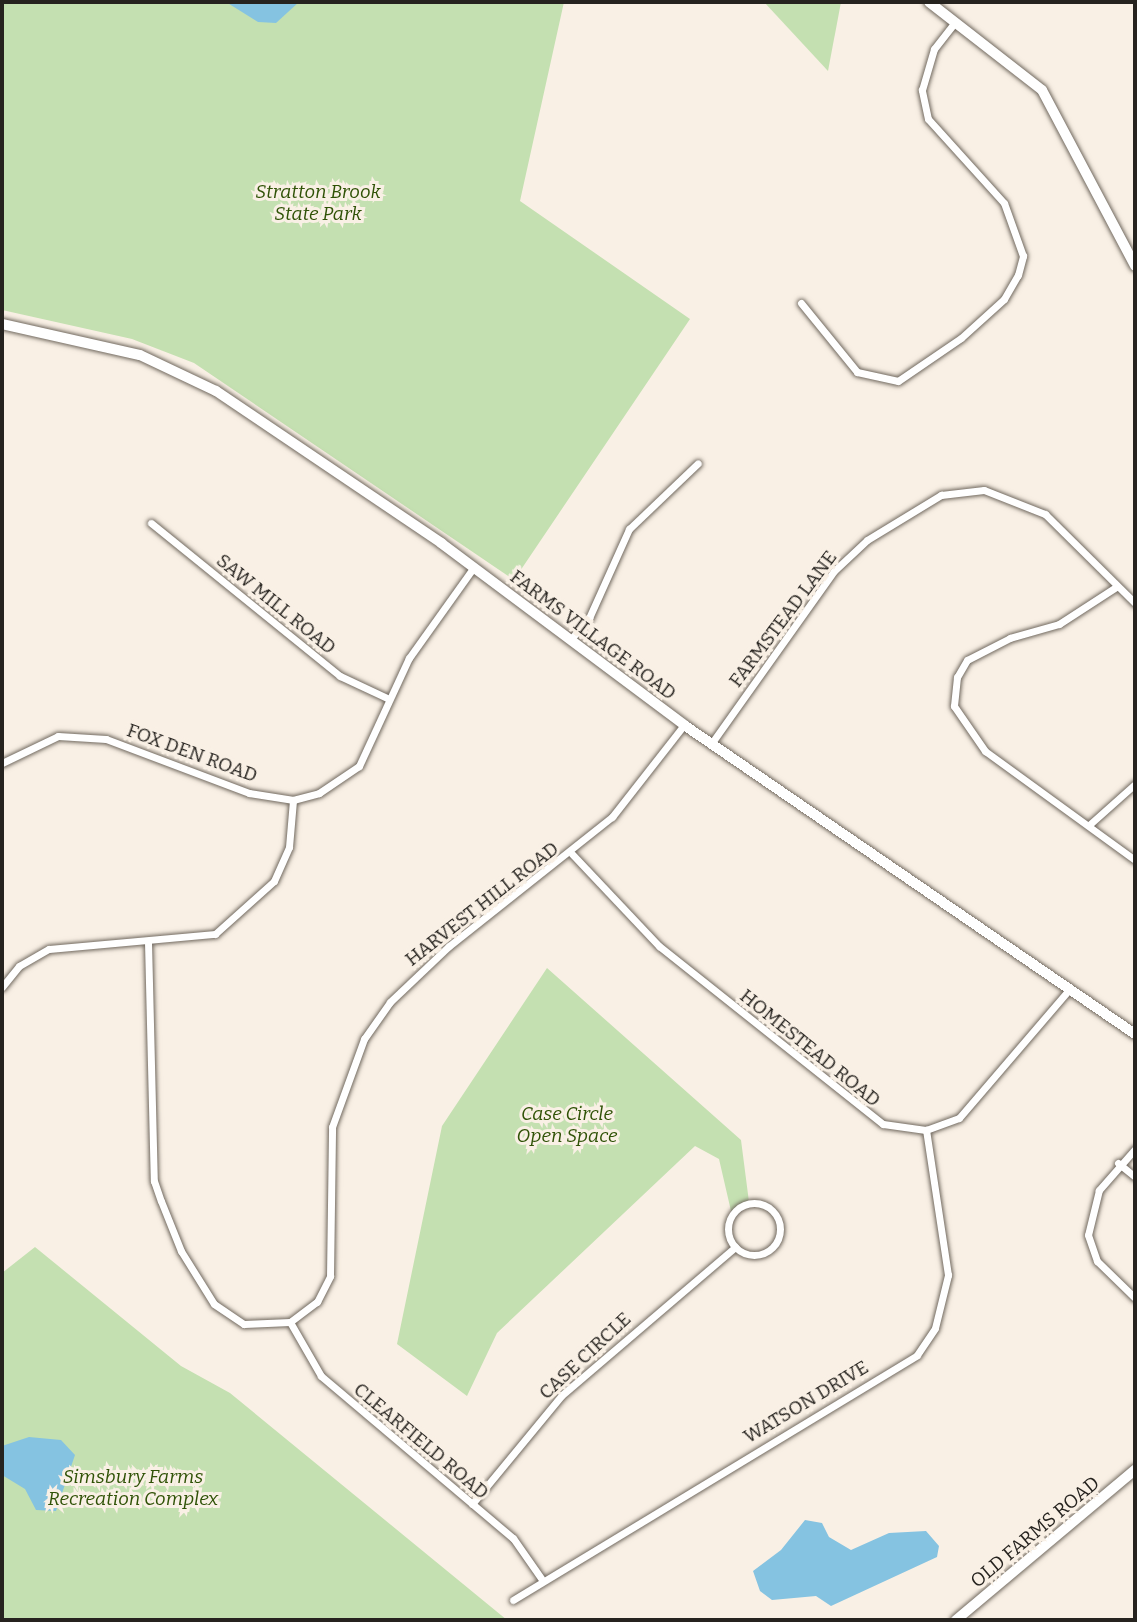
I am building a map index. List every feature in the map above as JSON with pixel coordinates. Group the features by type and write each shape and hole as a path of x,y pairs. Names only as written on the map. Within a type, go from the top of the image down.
{"main road":[{"path":"929,2 1030,78 1056,108 1135,266"},
{"name":"FARMS VILLAGE ROAD","path":"2,324 179,370 474,567 684,725 1067,992 1135,1034"},
{"name":"OLD FARMS ROAD","path":"956,1620 1135,1470"}],"street":[{"path":"801,303 858,372 898,381 961,338 1004,299 1018,275 1023,256 1003,203 928,119 922,90 934,49 954,23"},
{"path":"571,639 589,618 629,529 698,463"},
{"name":"FARMSTEAD LANE","path":"711,744 834,571 867,540 941,495 984,490 1045,514 1135,603"},
{"name":"SAW MILL ROAD","path":"151,523 340,676 388,699"},
{"path":"2,987 19,966 49,949 215,934 262,899 289,847 293,800 319,793 359,766 409,658 474,567"},
{"path":"1116,587 1059,624 983,649 957,677 960,722 985,751 1135,860"},
{"name":"HARVEST HILL ROAD","path":"290,1322 317,1302 330,1276 332,1127 364,1039 390,1002 449,946 572,854 624,803 684,725"},
{"name":"FOX DEN ROAD","path":"2,763 58,736 106,739 239,789 293,800"},
{"path":"1089,824 1135,784"},
{"name":"HOMESTEAD ROAD","path":"572,854 659,946 859,1109 883,1124 926,1130"},
{"path":"148,942 153,1168 161,1201 181,1251 214,1304 244,1324 290,1322"},
{"path":"926,1130 975,1103 1067,992"},
{"name":"WATSON DRIVE","path":"513,1600 541,1578 917,1355 935,1328 948,1275 926,1130"},
{"path":"1135,1149 1118,1163 1092,1203 1088,1236 1097,1261 1135,1297"},
{"path":"1118,1163 1135,1177"},
{"path":"752,1203 775,1213 779,1239 767,1252 750,1255 735,1247 729,1224 737,1210 752,1203"},
{"name":"CASE CIRCLE","path":"472,1504 562,1395 735,1247"},
{"name":"CLEARFIELD ROAD","path":"290,1322 321,1376 513,1538 541,1578"}],"green space":[{"name":"Stratton Brook State Park","path":"2,2 564,2 520,201 690,319 514,580 194,363 132,339 2,310"},
{"path":"764,2 841,2 828,71"},
{"name":"Case Circle Open Space","path":"547,968 741,1140 749,1202 731,1211 719,1159 695,1146 497,1333 467,1396 397,1344 442,1126"},
{"name":"Simsbury Farms Recreation Complex","path":"35,1247 181,1366 230,1393 507,1620 2,1620 2,1273"}],"water":[{"path":"226,2 299,2 276,23 258,22"},
{"path":"29,1437 61,1440 75,1455 56,1511 36,1510 25,1489 2,1475 2,1446"},
{"path":"805,1520 822,1523 829,1537 851,1550 889,1533 926,1531 939,1546 937,1557 831,1606 816,1596 772,1600 760,1591 753,1571 781,1550"}]}
